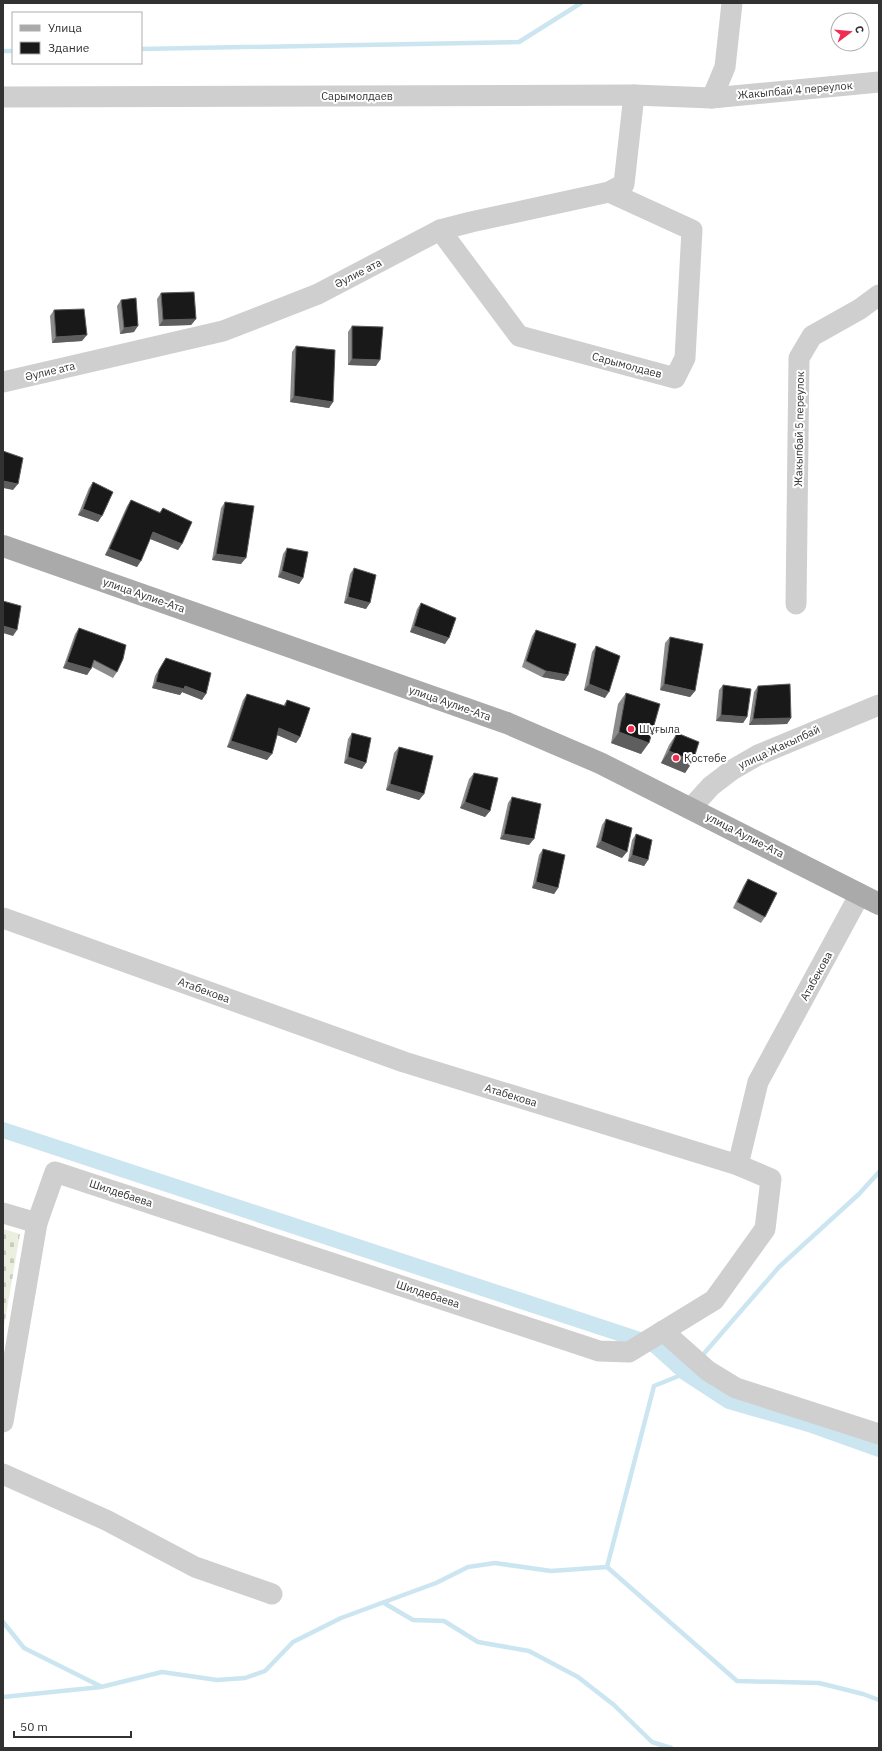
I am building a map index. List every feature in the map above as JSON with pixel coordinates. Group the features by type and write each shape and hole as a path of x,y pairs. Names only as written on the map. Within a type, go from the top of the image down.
{"main road":[{"name":"улица Аулие-Ата","path":"3,546 507,723 600,763 870,899"}],"street":[{"path":"712,98 725,67 732,3"},
{"name":"Жакыпбай 4 переулок","path":"712,98 879,82"},
{"name":"Сарымолдаев","path":"3,97 634,95 712,98"},
{"name":"Әулие ата","path":"3,382 223,331 318,294 440,230 609,192 624,184 634,95"},
{"name":"Сарымолдаев","path":"440,230 519,336 675,378 684,358 692,230 609,192"},
{"name":"Жакыпбай 5 переулок","path":"796,604 800,358 812,336 860,309 879,295"},
{"name":"улица Жакыпбай","path":"691,808 711,786 732,770 758,755 879,705"},
{"name":"Атабекова","path":"3,918 404,1062 738,1166 758,1082 870,899"},
{"name":"Шилдебаева","path":"37,1223 55,1172 600,1351 629,1352 714,1300 765,1229 771,1179 738,1166"},
{"path":"3,1213 37,1223 3,1422"},
{"path":"663,1331 708,1371 736,1388 879,1434"},
{"path":"3,1474 106,1520 195,1567 272,1594"}],"green space":[{"path":"3,1229 20,1234 3,1332"}],"building":[{"path":"194,292 196,319 163,320 161,293"},
{"path":"136,298 138,326 124,328 121,300"},
{"path":"84,309 87,335 56,337 54,310"},
{"path":"352,326 383,327 380,360 352,359"},
{"path":"296,346 335,350 333,402 294,396"},
{"path":"3,451 23,458 18,484 3,481"},
{"path":"93,482 113,492 102,516 83,509"},
{"path":"131,500 160,513 163,508 192,522 182,544 153,532 141,561 109,549"},
{"path":"225,502 254,506 246,558 216,554"},
{"path":"287,548 308,552 303,578 282,571"},
{"path":"354,568 376,575 370,603 348,597"},
{"path":"3,601 21,606 17,630 3,626"},
{"path":"421,603 456,618 449,638 414,626"},
{"path":"79,628 126,645 123,659 117,672 94,660 91,669 67,662"},
{"path":"536,630 576,644 568,675 546,671 526,661"},
{"path":"670,637 703,644 695,691 664,684"},
{"path":"596,646 620,656 609,692 589,684"},
{"path":"166,658 211,673 206,694 185,686 184,689 156,682 159,670"},
{"path":"790,684 791,718 753,719 758,686"},
{"path":"723,685 751,689 747,717 721,715"},
{"path":"626,693 660,704 649,743 619,732"},
{"path":"247,694 285,706 287,700 310,708 300,737 279,728 272,754 231,741"},
{"path":"352,733 371,738 366,763 348,757"},
{"path":"677,733 699,742 693,761 669,751"},
{"path":"399,747 433,756 424,794 390,784"},
{"path":"474,773 498,778 490,811 465,802"},
{"path":"512,797 541,804 534,839 504,834"},
{"path":"606,819 632,828 627,852 601,841"},
{"path":"636,834 652,840 648,860 632,855"},
{"path":"543,849 565,855 558,888 536,882"},
{"path":"748,879 777,893 765,917 737,902"}],"waterway":[{"path":"142,49 519,42 581,3"},
{"path":"3,51 12,51"},
{"path":"3,1130 655,1345 686,1373 729,1401 809,1424 879,1449"},
{"path":"701,1357 779,1267 859,1194 879,1172"},
{"path":"607,1567 654,1386 686,1373 693,1365"},
{"path":"3,1697 101,1687 162,1672 217,1680 245,1678 265,1671 293,1642 341,1618 436,1583 468,1567 495,1563 551,1571 607,1567 737,1681 819,1683 863,1694 879,1700"},
{"path":"384,1603 413,1620 444,1621 478,1642 529,1651 578,1677 614,1705 652,1742 671,1748"},
{"path":"3,1622 24,1648 100,1686"}],"place":[{"name":"Шұғыла","path":"631,729"},
{"name":"Қостөбе","path":"676,758"}]}
